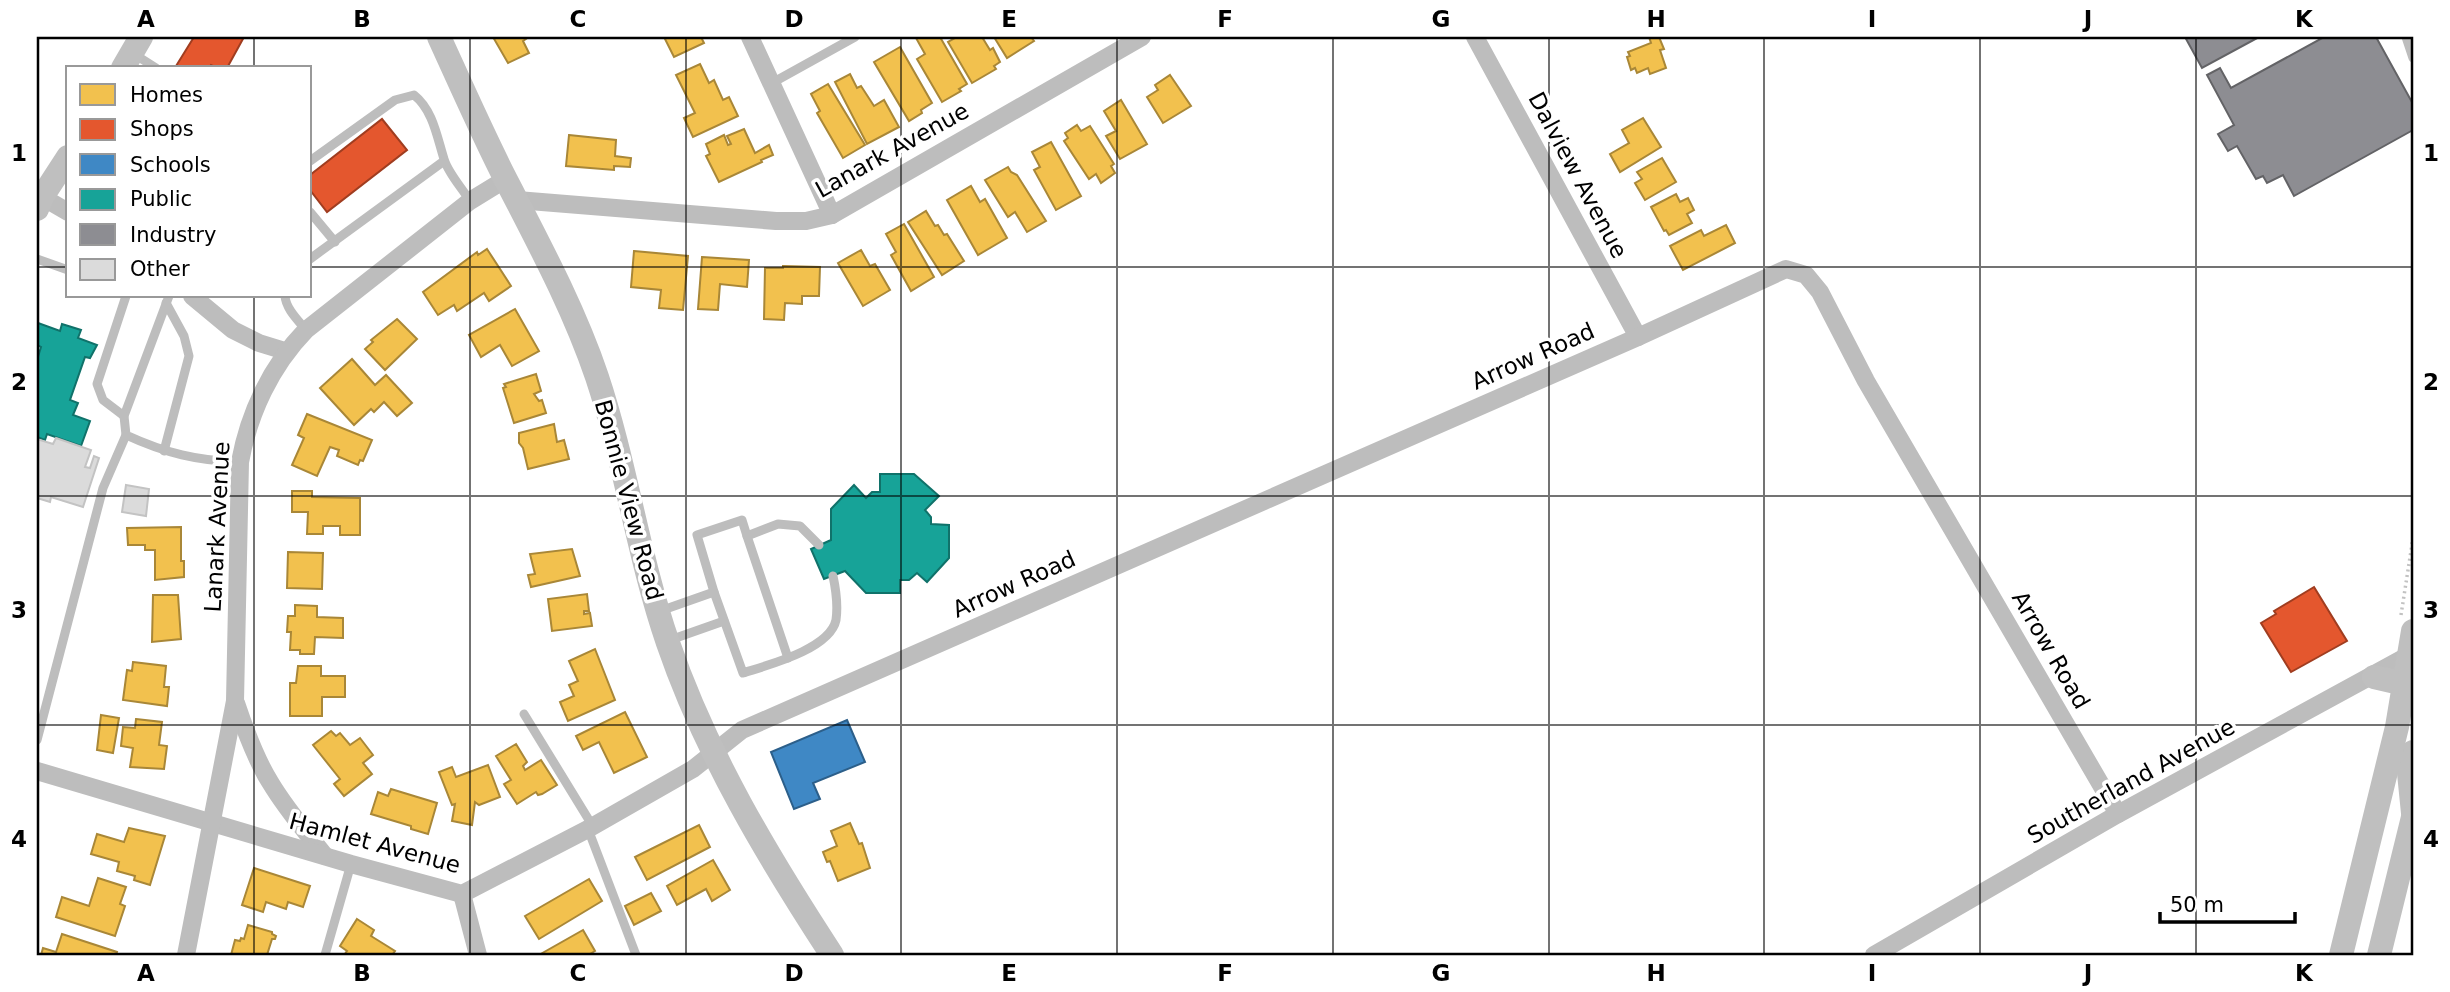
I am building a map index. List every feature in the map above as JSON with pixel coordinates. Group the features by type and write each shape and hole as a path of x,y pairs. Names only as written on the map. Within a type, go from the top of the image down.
{"street":[{"name":"Bonnie View Road","path":"439,37 576,325 596,376 614,432 658,611 683,685 715,753 782,878 832,955"},
{"path":"750,37 832,215"},
{"name":"Lanark Avenue","path":"186,955 235,701 240,462 254,410 285,351 306,330 470,201 512,190 776,221 806,221 832,215 1142,37"},
{"name":"Dalview Avenue","path":"1475,37 1638,337"},
{"path":"66,160 38,200 66,211"},
{"name":"Arrow Road","path":"715,753 742,730 1786,270 1806,275 1820,292 1872,392 2118,814"},
{"path":"194,298 233,330 259,343 285,351"},
{"path":"2341,955 2409,686 2409,639"},
{"name":"Southerland Avenue","path":"1874,955 2118,814 2374,677 2409,639"},
{"path":"2374,677 2409,686"},
{"name":"Lanark Avenue","path":"235,701 245,730 269,781 325,856"},
{"path":"2379,955 2413,815 2409,773 2413,751"},
{"name":"Hamlet Avenue","path":"37,772 462,894 590,827 715,753"},
{"path":"462,894 478,955"}],"lane":[{"path":"772,83 855,37"},
{"path":"2406,37 2413,58"},
{"path":"132,53 153,66"},
{"path":"312,160 395,100 414,95 423,102 435,128 444,161 470,201"},
{"path":"312,258 444,161"},
{"path":"312,214 335,242"},
{"path":"37,259 66,269"},
{"path":"124,416 103,400 97,384 125,298"},
{"path":"285,298 290,310 306,330"},
{"path":"37,740 100,501 126,435 124,416 167,299"},
{"path":"164,451 189,356 184,336 167,299"},
{"path":"126,435 164,451 207,461 240,462"},
{"path":"788,658 742,520 696,535 743,673 788,658 825,639 836,623 837,594 833,576"},
{"path":"747,536 778,524 800,526 819,545"},
{"path":"658,611 714,592"},
{"path":"667,641 724,621"},
{"path":"524,714 590,827 636,955"},
{"path":"325,955 351,864"}],"path":[{"path":"2409,639 2413,538"}],"building: Homes":[{"path":"493,37 525,37 523,41 529,53 508,63"},
{"path":"664,37 701,37 704,43 674,57"},
{"path":"940,37 967,84 959,89 961,91 942,102 917,59 925,54 916,38"},
{"path":"957,37 982,37 990,50 993,48 1000,62 994,66 996,69 972,83 948,42"},
{"path":"994,37 1031,37 1034,41 1007,58"},
{"path":"1649,37 1659,37 1664,49 1660,50 1666,68 1650,74 1648,68 1637,73 1635,68 1631,70 1628,52 1651,43"},
{"path":"900,47 932,103 909,121 874,62"},
{"path":"700,64 709,83 714,80 723,100 729,97 738,116 693,137 684,118 695,113 676,75"},
{"path":"850,74 857,88 861,86 874,106 884,100 899,127 867,144 835,82"},
{"path":"1170,75 1191,106 1163,123 1147,97 1158,90 1155,85"},
{"path":"828,84 865,145 843,158 817,113 820,111 811,94"},
{"path":"1121,100 1147,144 1120,159 1106,136 1116,131 1104,111"},
{"path":"1643,118 1661,147 1620,172 1610,154 1629,143 1622,130"},
{"path":"1077,125 1081,131 1090,126 1114,164 1111,166 1115,173 1101,183 1096,174 1089,179 1064,141 1068,138 1065,133"},
{"path":"744,129 755,153 769,145 773,155 719,182 706,156 710,154 706,144 724,135 728,145 731,144 727,136"},
{"path":"569,135 616,140 615,156 631,158 630,167 614,166 614,170 566,166"},
{"path":"1051,142 1081,196 1056,210 1034,170 1040,167 1032,152"},
{"path":"1662,158 1676,182 1645,200 1635,183 1642,179 1637,172"},
{"path":"1008,167 1017,175 1046,221 1027,232 1015,212 1008,217 985,180"},
{"path":"971,186 980,202 985,199 1007,238 978,255 947,200"},
{"path":"1676,194 1680,202 1688,198 1694,210 1687,214 1692,223 1669,235 1651,207"},
{"path":"926,211 935,226 938,225 944,235 947,234 964,261 942,275 908,222"},
{"path":"904,224 934,277 911,291 891,255 896,252 886,234"},
{"path":"1726,225 1735,243 1683,270 1670,246 1701,230 1704,236"},
{"path":"487,249 511,286 489,301 484,293 457,311 454,305 438,315 423,292 477,252 478,255"},
{"path":"861,250 870,266 875,264 890,290 863,306 838,263"},
{"path":"634,251 688,256 683,310 659,308 661,290 631,287"},
{"path":"702,257 749,260 747,287 720,284 718,310 698,309"},
{"path":"820,267 819,296 802,296 802,304 785,303 784,320 764,319 765,268"},
{"path":"515,309 539,351 512,366 500,345 481,357 469,335"},
{"path":"397,319 417,339 385,370 365,349 373,342 371,340"},
{"path":"352,359 375,385 386,375 412,403 397,416 384,402 374,412 371,409 354,425 320,388"},
{"path":"536,374 541,391 534,394 539,401 542,400 546,413 514,423 504,384"},
{"path":"307,414 372,440 363,461 360,460 358,465 337,456 339,450 330,447 317,476 292,465 304,438 298,435"},
{"path":"554,424 557,442 564,440 569,459 528,469 523,448 519,443 519,433"},
{"path":"292,491 312,491 312,497 360,498 360,535 340,535 340,526 323,526 323,534 307,534 308,512 292,512"},
{"path":"181,527 184,577 155,580 155,550 145,550 145,545 128,545 127,528"},
{"path":"572,549 580,576 531,587 528,575 535,574 530,554"},
{"path":"288,552 323,553 322,589 287,588"},
{"path":"587,594 589,611 584,611 584,614 590,613 592,626 552,631 548,599"},
{"path":"153,595 178,595 181,639 152,642"},
{"path":"295,605 317,606 317,617 343,618 343,638 315,637 314,654 300,654 300,650 290,650 288,616 295,616"},
{"path":"595,649 615,700 568,721 560,702 574,696 569,685 578,681 569,661"},
{"path":"133,662 166,666 164,687 169,687 167,706 123,700 127,670 132,671"},
{"path":"298,666 321,666 321,676 345,676 345,697 322,697 322,716 290,716 290,683 296,683"},
{"path":"625,712 647,757 614,773 599,742 583,750 576,736"},
{"path":"101,715 119,718 113,753 97,750"},
{"path":"136,719 162,722 159,745 167,746 164,769 130,767 133,748 121,746 123,727 135,728"},
{"path":"331,731 336,736 340,733 350,745 360,738 373,755 363,763 372,774 344,796 334,784 340,779 313,745"},
{"path":"516,744 527,762 523,766 525,770 541,760 557,785 542,794 538,795 536,792 517,804 504,784 511,780 496,756"},
{"path":"488,765 500,797 479,805 475,802 472,825 452,821 455,804 452,805 439,772 452,767 456,777"},
{"path":"391,789 437,803 428,834 371,814 378,792 388,796"},
{"path":"850,823 859,844 862,843 870,868 838,881 823,852 837,846 831,831"},
{"path":"699,825 710,847 647,880 635,857"},
{"path":"129,828 165,836 150,885 134,880 135,876 117,871 119,862 91,854 97,834 124,842"},
{"path":"713,860 730,890 712,901 706,889 677,905 667,886"},
{"path":"254,868 310,886 303,907 288,902 286,909 266,902 263,912 242,905"},
{"path":"98,878 126,887 120,904 125,906 115,936 56,917 62,897 89,906"},
{"path":"589,879 602,901 539,939 525,916"},
{"path":"651,893 661,911 634,925 625,906"},
{"path":"357,919 374,930 371,936 395,951 392,955 344,955 347,951 340,946"},
{"path":"248,925 272,932 276,936 272,939 267,955 231,955 235,940 244,939"},
{"path":"583,930 595,951 588,955 539,955"},
{"path":"62,934 117,952 116,955 41,955 43,948 56,952"}],"building: Shops":[{"path":"194,37 244,37 228,66 176,66"},
{"path":"382,119 407,150 327,212 312,193 312,173"},
{"path":"2314,587 2347,641 2291,672 2261,623 2276,614 2274,611"}],"building: Schools":[{"path":"847,720 865,762 813,783 820,799 794,809 771,752"}],"building: Public":[{"path":"38,323 60,331 62,324 81,330 78,338 97,345 90,358 85,357 70,400 78,403 73,415 90,421 81,446 47,434 45,440 37,437 37,360 41,347 37,345"},
{"path":"880,474 914,474 939,496 925,510 931,517 931,524 949,525 949,558 927,582 917,573 909,580 900,580 900,593 866,593 845,571 824,579 811,549 831,540 831,509 854,485 866,498 872,492 880,492"}],"building: Industry":[{"path":"2185,37 2259,37 2202,68"},
{"path":"2324,37 2376,37 2413,104 2413,130 2294,196 2283,175 2267,183 2263,176 2256,179 2237,146 2228,151 2218,134 2234,125 2207,75 2220,68 2231,88"}],"building: Other":[{"path":"56,438 91,450 85,467 90,468 94,456 99,458 83,507 51,497 50,502 37,498 37,439 53,444"},
{"path":"126,485 149,489 146,516 122,512"}]}
